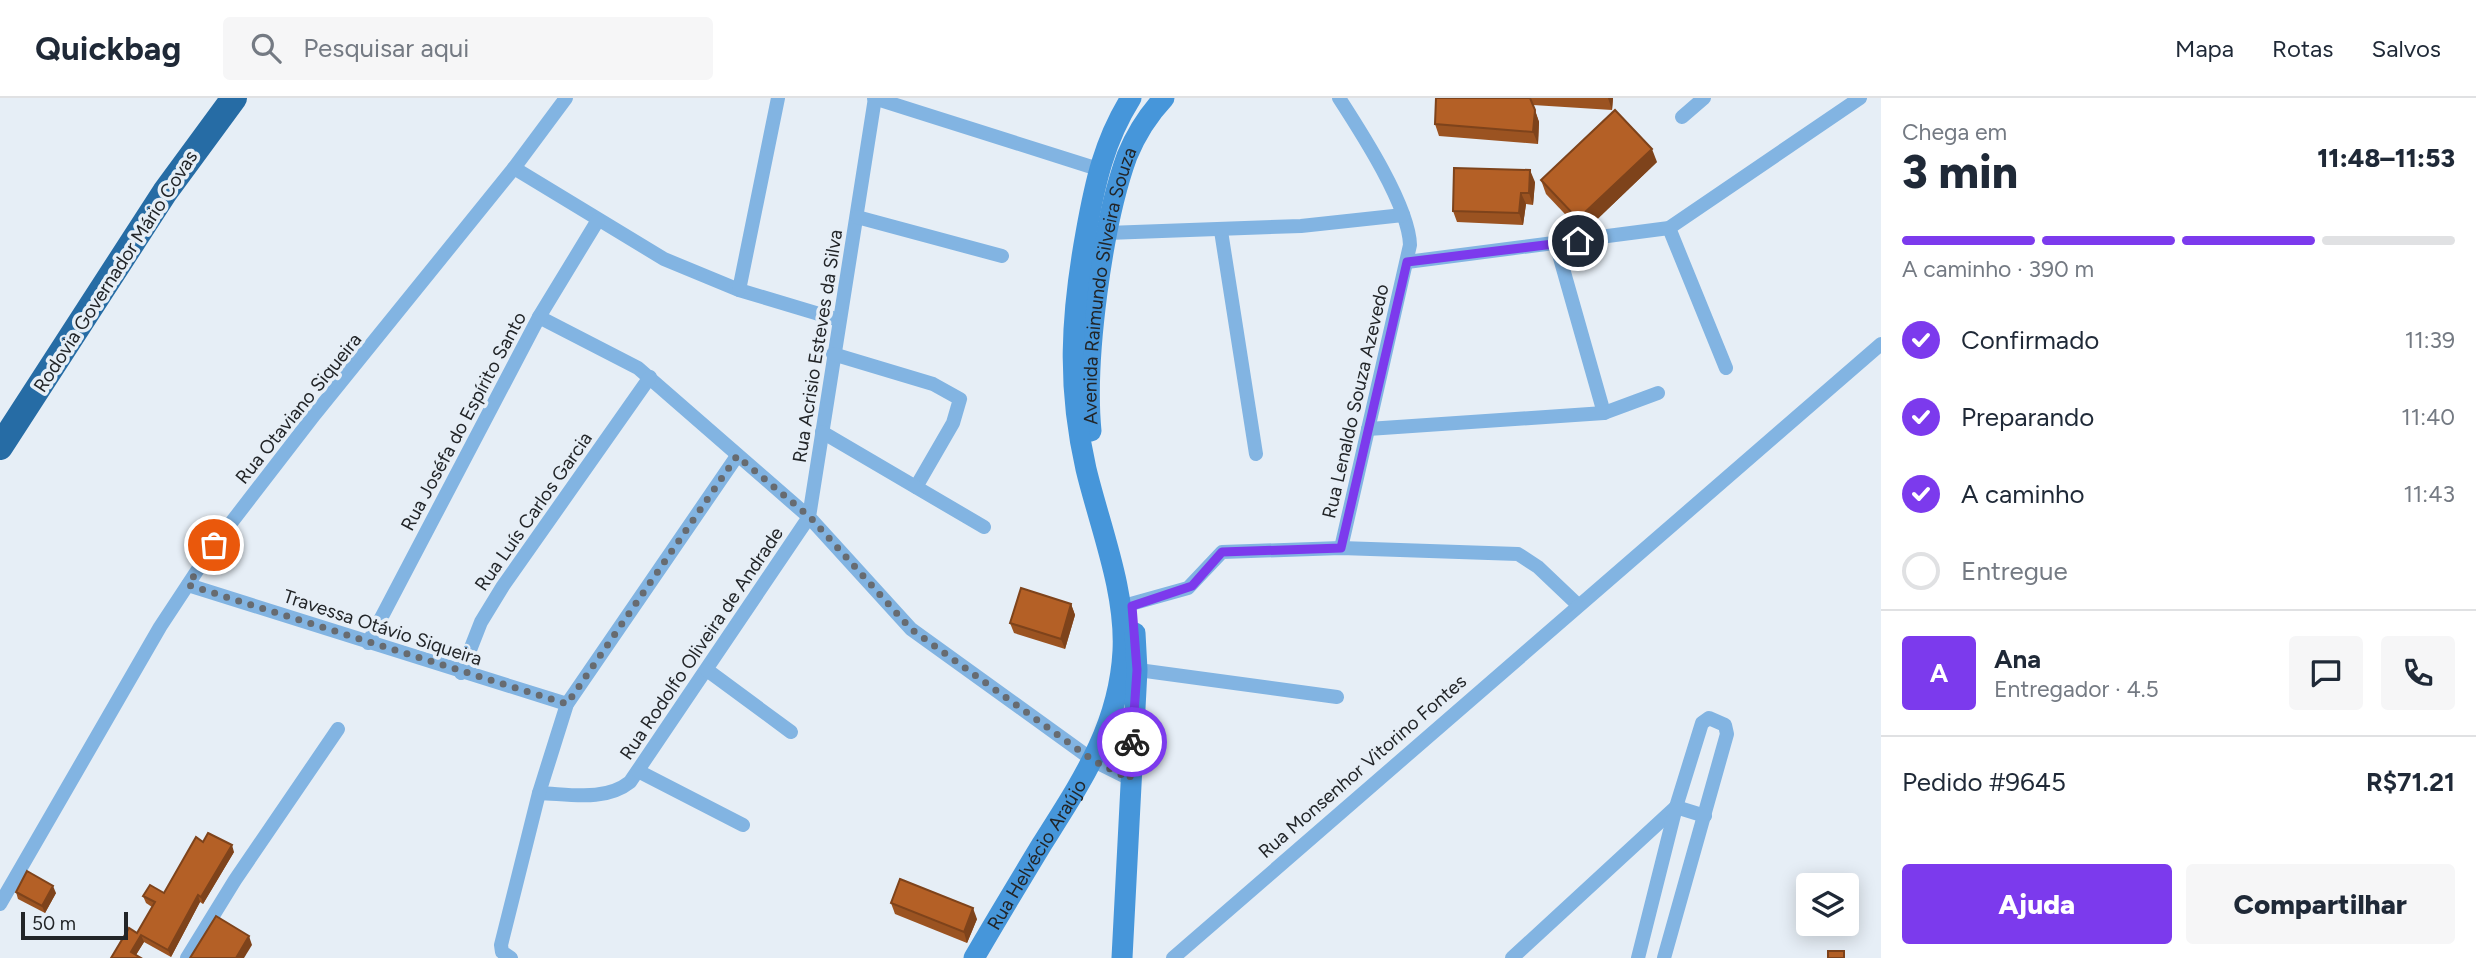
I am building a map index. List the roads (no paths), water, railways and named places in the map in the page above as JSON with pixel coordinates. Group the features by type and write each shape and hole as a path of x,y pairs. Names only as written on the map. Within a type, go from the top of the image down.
{"highway":[{"name":"Rodovia Governador Mário Covas","path":"0,447 165,192 234,98"}],"street":[{"name":"Rua Otaviano Siqueira","path":"0,904 160,627 240,509 514,168 566,98"},
{"path":"739,290 778,98"},
{"path":"874,98 1098,169"},
{"name":"Rua Acrisio Esteves da Silva","path":"810,517 874,98"},
{"name":"Avenida Raimundo Silveira Souza","path":"1123,628 1126,606 1085,464 1071,364 1080,267 1098,169 1107,141 1131,98"},
{"name":"Avenida Raimundo Silveira Souza","path":"1122,958 1132,739 1126,606 1098,482 1089,416 1091,361 1107,233 1127,158 1150,113 1164,98"},
{"name":"Rua Lenaldo Souza Azevedo","path":"1339,98 1377,162 1403,215 1409,234 1407,262 1341,548"},
{"path":"1682,117 1704,98"},
{"path":"1407,262 1669,228 1860,98"},
{"path":"514,168 664,259 739,290 839,320"},
{"path":"1107,233 1221,231 1403,215"},
{"path":"857,217 1002,256"},
{"name":"Rua Joséfa do Espírito Santo","path":"369,643 538,317 598,220"},
{"path":"1669,228 1726,368"},
{"path":"1221,231 1256,454"},
{"path":"1556,244 1604,413"},
{"path":"538,317 650,377 737,456 810,517 911,629 1094,761 1130,779"},
{"name":"Rua Monsenhor Vitorino Fontes","path":"1173,958 1881,344"},
{"path":"833,354 933,384 960,399 953,423 916,487"},
{"name":"Rua Luís Carlos Garcia","path":"461,673 481,622 503,586 650,377"},
{"path":"1368,429 1604,413 1658,393"},
{"path":"822,432 984,527"},
{"path":"511,958 502,951 502,941 539,793 567,704 737,456"},
{"name":"Rua Rodolfo Oliveira de Andrade","path":"539,793 590,796 613,792 630,782 810,517"},
{"path":"1126,606 1192,586 1222,552 1341,548 1518,554 1538,567 1578,605"},
{"name":"Travessa Otávio Siqueira","path":"188,585 461,673 567,704"},
{"name":"Rua Helvécio Araújo","path":"974,958 1094,761 1129,669 1123,628"},
{"path":"1129,669 1337,697"},
{"path":"707,670 791,732"},
{"path":"1638,958 1676,807 1702,723 1706,719 1717,720 1728,731 1664,958"},
{"path":"187,958 235,880 338,729"},
{"path":"1104,734 1132,739"},
{"path":"638,771 743,825"},
{"path":"1676,807 1705,816"},
{"path":"1512,958 1676,807"}]}
